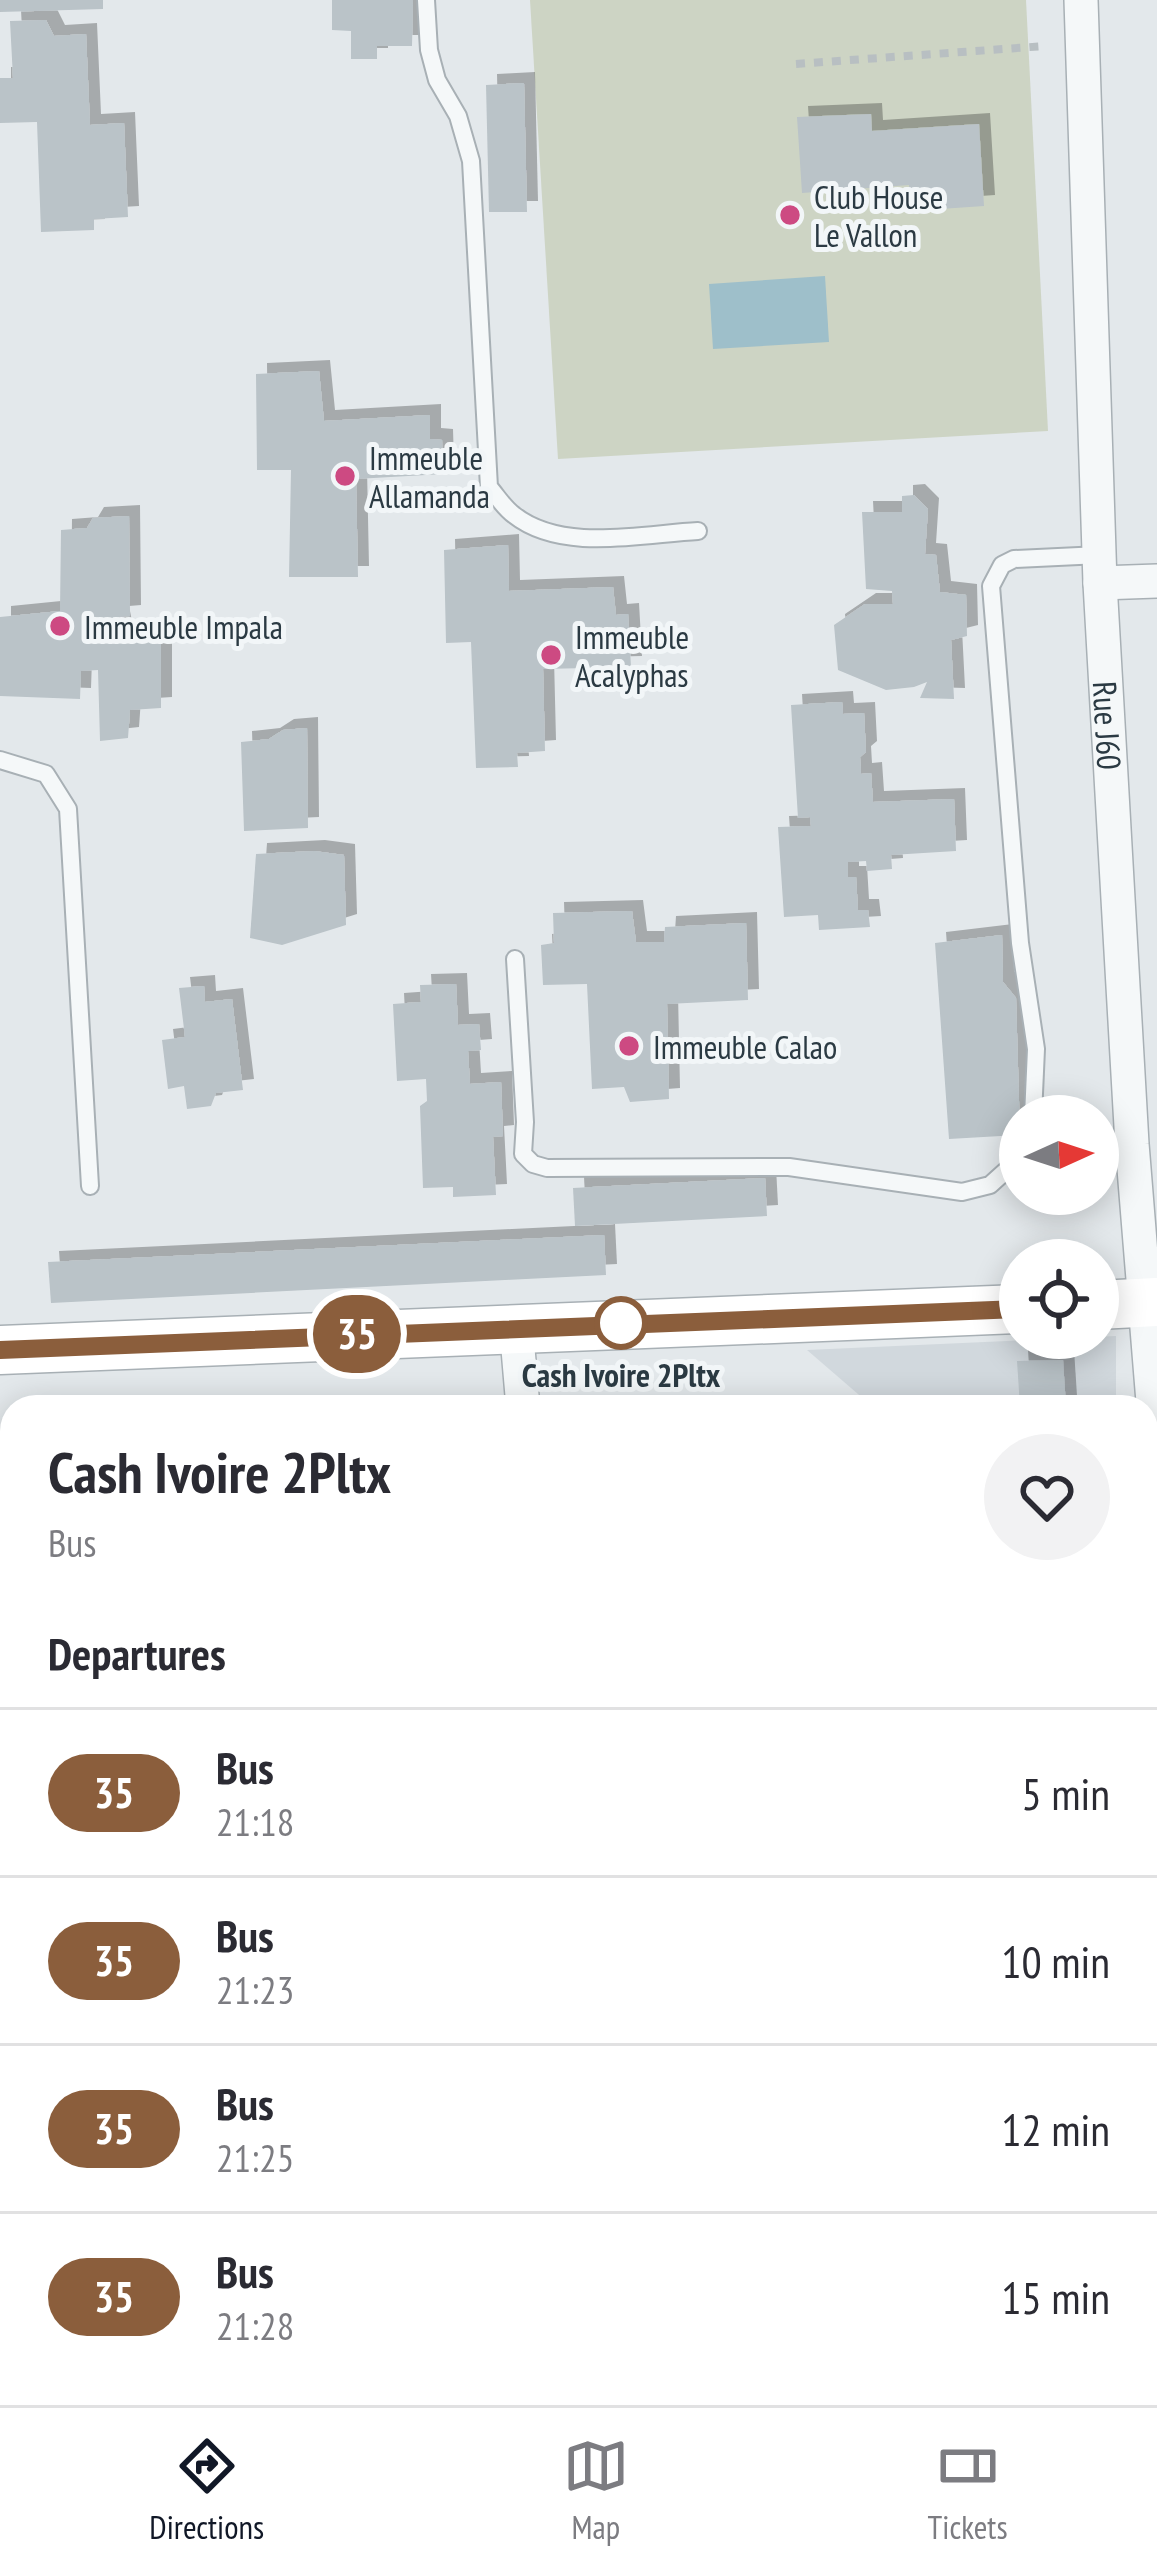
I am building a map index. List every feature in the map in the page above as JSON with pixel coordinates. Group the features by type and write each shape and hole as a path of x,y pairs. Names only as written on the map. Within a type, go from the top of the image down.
{"main road":[{"path":"0,1350 999,1310"}],"street":[{"name":"Rue J60","path":"1081,0 1114,1095"},
{"path":"1100,569 1157,581"},
{"name":"Rue J60","path":"1119,1180 1148,1395"},
{"path":"516,1326 522,1395"}],"lane":[{"path":"426,0 429,50 437,80 458,116 471,161 489,487 512,514 543,532 578,537 698,531"},
{"path":"1034,1095 1036,1049 1019,943 991,586 1002,565 1014,559 1100,569"},
{"path":"0,760 46,774 68,809 90,1186"},
{"path":"514,959 523,1154 533,1164 789,1167 962,1192 990,1185 999,1177"}],"path":[{"path":"796,64 1083,44"}],"shaded area":[{"path":"999,1341 999,1359 1116,1359 1116,1395 859,1395 807,1350"}],"green space":[{"name":"Club House Le Vallon","path":"530,0 1026,0 1048,431 558,459"}],"water":[{"path":"825,276 829,342 713,349 709,284"}],"building":[{"path":"0,0 103,0 103,9 0,12"},
{"path":"332,0 413,0 412,46 377,46 377,59 351,59 351,31 332,30"},
{"path":"46,20 54,36 86,34 90,125 124,123 128,217 94,219 94,230 41,232 37,122 0,123 0,78 13,78 10,21"},
{"path":"524,83 527,212 489,212 486,85"},
{"path":"871,114 872,131 979,124 984,206 911,211 909,185 802,193 797,117"},
{"name":"Immeuble Allamanda","path":"319,371 324,421 430,415 430,439 442,440 443,474 356,479 358,577 289,577 291,470 257,470 256,374"},
{"path":"914,495 928,509 925,554 936,555 940,592 966,595 967,636 951,640 954,699 920,698 927,682 886,690 838,670 834,625 865,604 893,604 892,591 866,589 862,512 902,512 902,496"},
{"name":"Immeuble Impala","path":"129,516 130,616 118,617 122,637 161,634 161,708 130,710 128,738 100,741 98,670 81,671 80,699 0,696 0,617 60,611 61,530 87,528 93,518"},
{"name":"Immeuble Acalyphas","path":"508,545 509,591 613,587 616,615 628,614 631,667 543,669 545,751 517,753 518,767 476,768 471,642 446,643 444,550"},
{"path":"842,702 843,714 864,713 866,752 860,757 861,774 871,773 873,802 954,799 956,851 891,855 892,869 867,871 866,861 848,862 848,877 856,877 858,910 868,910 870,927 819,930 818,915 784,917 778,827 811,826 810,817 798,818 791,705"},
{"path":"307,728 308,828 244,831 241,742"},
{"path":"314,851 344,855 346,925 282,945 250,938 256,854"},
{"name":"Immeuble Calao","path":"632,911 636,942 664,942 665,927 746,923 748,1000 667,1004 669,1099 630,1102 624,1087 592,1089 587,984 543,985 541,945 554,943 553,913"},
{"path":"1002,935 1003,982 1016,998 1019,1095 999,1095 999,1136 949,1139 935,943"},
{"path":"456,984 458,1025 479,1024 481,1050 468,1051 470,1084 501,1082 503,1136 493,1137 496,1195 453,1197 453,1187 423,1188 420,1106 427,1101 426,1079 397,1081 393,1004 421,1002 420,985"},
{"path":"204,986 205,1002 232,999 243,1090 216,1093 211,1106 187,1109 184,1086 168,1089 162,1040 185,1037 179,988"},
{"path":"765,1178 767,1216 575,1226 573,1188"},
{"path":"604,1235 606,1275 51,1303 48,1262"},
{"path":"1063,1360 1065,1395 1019,1395 1017,1361"}],"bus line":[{"name":"35","path":"0,1350 999,1310"}],"place":[{"name":"Club House Le Vallon","path":"790,215"},
{"name":"Immeuble Allamanda","path":"345,476"},
{"name":"Immeuble Impala","path":"60,626"},
{"name":"Immeuble Acalyphas","path":"551,655"},
{"name":"Immeuble Calao","path":"629,1046"},
{"name":"Cash Ivoire 2Pltx","path":"621,1323"}]}
